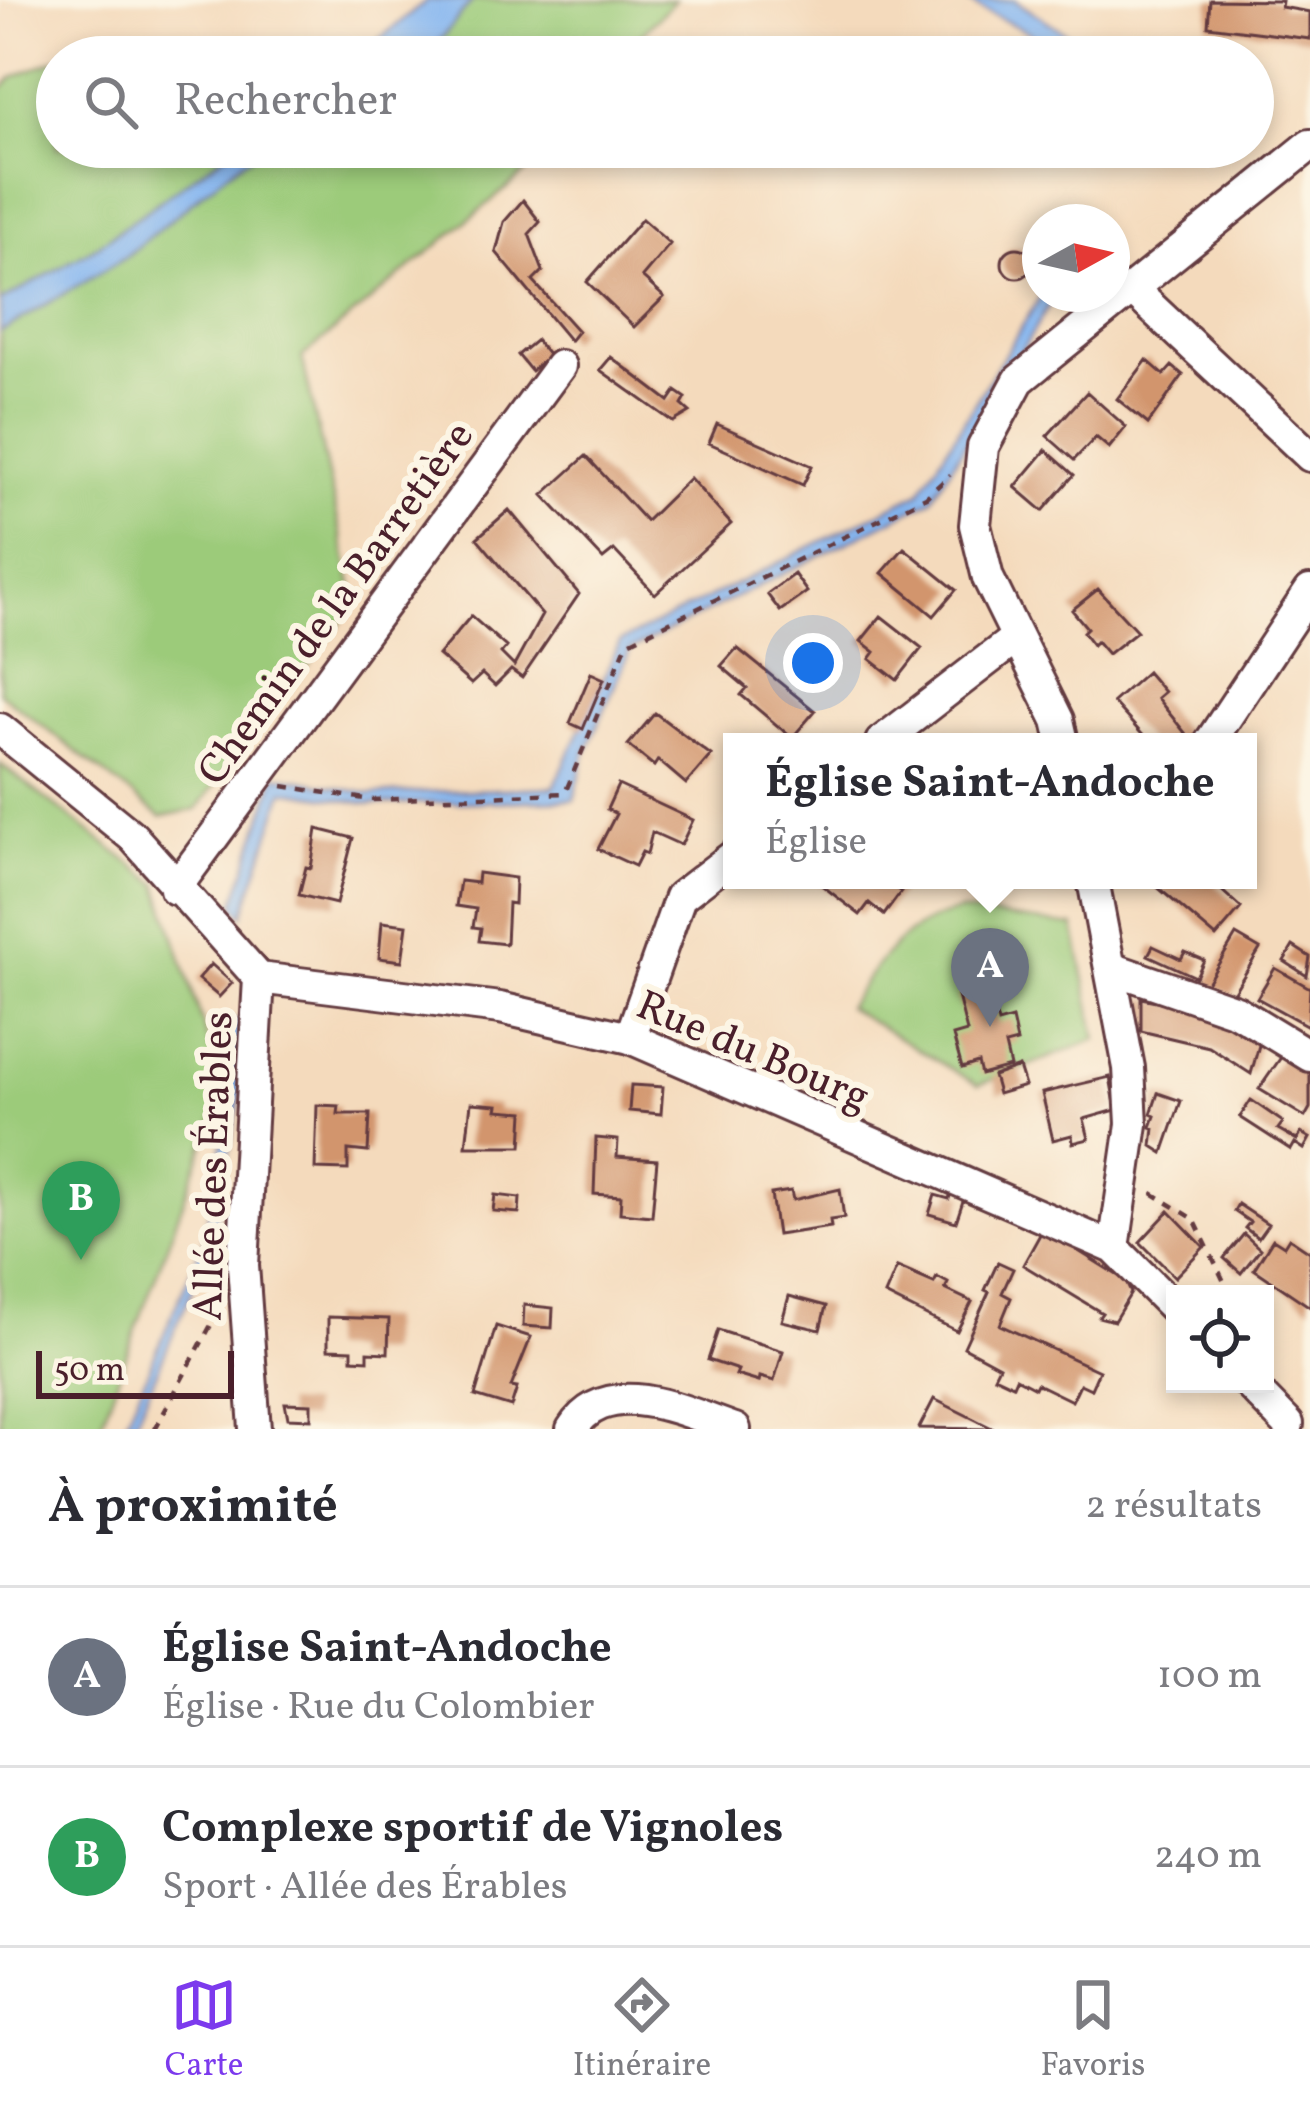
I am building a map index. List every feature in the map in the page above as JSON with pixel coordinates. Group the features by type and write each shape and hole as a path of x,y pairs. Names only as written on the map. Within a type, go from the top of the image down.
{"street":[{"path":"1061,733 988,578 975,525 983,447 1019,380 1310,146"},
{"path":"1133,290 1310,456"},
{"name":"Chemin de la Barretière","path":"175,889 560,366"},
{"path":"1216,733 1310,591"},
{"path":"893,733 1016,638"},
{"path":"0,729 133,837 259,977"},
{"path":"630,1038 680,897 723,864"},
{"path":"1096,895 1129,1068 1132,1124 1114,1248"},
{"path":"1111,968 1236,1011 1310,1056"},
{"name":"Rue du Bourg","path":"259,977 500,1008 630,1038 1114,1248 1166,1301"},
{"name":"Allée des Érables","path":"255,1429 243,1265 259,977"},
{"path":"1260,1393 1294,1422"},
{"path":"572,1429 610,1400 633,1399 735,1429"}],"path":[{"path":"254,782 371,800 565,793 627,643 926,497 983,447"},
{"path":"1123,1186 1150,1192 1194,1219 1226,1285"},
{"path":"154,1429 221,1304"}],"green space":[{"path":"473,0 675,0 640,36 443,36"},
{"path":"36,68 36,168 206,168 96,247 0,302 0,91 13,77"},
{"path":"233,168 528,168 302,357 356,603 197,809 161,817 0,693 0,332 125,257"},
{"path":"0,764 158,884 224,1091 99,1429 0,1429"},
{"path":"960,911 1074,926 1097,1039 978,1085 847,1007 894,946 922,925"}],"water":[{"path":"428,0 473,0 443,36 383,36"},
{"path":"963,0 1014,0 1071,36 1036,36"},
{"path":"206,168 233,168 125,257 0,332 0,302 96,247"},
{"path":"1031,312 1045,312 931,500 630,650 585,755 574,800 370,804 284,791 243,915 234,905 276,775 370,794 554,787 620,642 920,492"},
{"path":"239,1020 240,1096 211,1246 132,1429 123,1429 203,1243 231,1097 229,1021"}],"building":[{"path":"1210,0 1282,1 1281,7 1310,12 1310,39 1208,26"},
{"path":"523,200 540,222 529,234 543,271 533,281 578,331 570,341 496,252 504,222"},
{"path":"642,219 670,244 642,277 664,297 634,327 587,282"},
{"path":"1022,249 1022,277 1017,278 1006,274 1002,263 1006,252"},
{"path":"536,340 549,356 531,371 518,355"},
{"path":"611,357 669,401 676,391 686,398 682,405 690,412 673,422 600,370"},
{"path":"1147,360 1164,375 1172,366 1183,375 1148,424 1117,399"},
{"path":"1087,392 1126,427 1109,448 1096,437 1074,460 1047,436"},
{"path":"717,424 812,466 803,485 709,443"},
{"path":"1046,450 1074,475 1043,511 1015,487"},
{"path":"586,456 646,521 690,478 731,524 655,594 614,550 603,559 543,495"},
{"path":"509,510 579,594 522,678 511,670 495,686 482,674 471,684 438,655 471,616 506,647 501,653 514,666 542,615 477,538"},
{"path":"904,548 956,590 934,616 882,573"},
{"path":"794,574 807,592 780,611 767,594"},
{"path":"1098,589 1137,631 1108,654 1097,641 1093,645 1083,632 1087,628 1072,610"},
{"path":"881,616 922,648 897,680 870,659 875,652 861,641"},
{"path":"737,648 815,711 796,733 786,733 741,695 747,688 721,666"},
{"path":"1147,672 1164,692 1157,698 1185,733 1141,733 1113,702"},
{"path":"591,673 604,679 583,729 570,723"},
{"path":"655,713 711,755 686,784 658,760 654,766 628,745"},
{"path":"618,785 693,820 681,845 652,832 647,854 642,852 635,866 598,849 616,814 607,809"},
{"path":"317,829 353,838 336,904 299,895 306,867 311,868"},
{"path":"478,873 515,878 506,944 479,941 481,928 473,927 476,909 456,906 460,881 477,883"},
{"path":"827,889 901,892 884,915 869,903 860,915"},
{"path":"1160,889 1220,889 1241,908 1216,937"},
{"path":"382,922 407,925 402,961 379,958"},
{"path":"1236,935 1260,949 1232,995 1207,983"},
{"path":"1153,946 1181,959 1185,952 1204,960 1196,977 1148,955"},
{"path":"1293,946 1310,957 1307,976 1284,961"},
{"path":"211,964 232,983 219,997 198,979"},
{"path":"1275,968 1310,988 1308,1026 1257,998"},
{"path":"979,974 983,990 989,989 998,1023 1012,1019 1017,1042 1005,1045 1010,1067 981,1075 978,1063 962,1068 953,1036 967,1032 958,996 963,994 960,980"},
{"path":"1141,998 1216,1013 1261,1038 1251,1074 1209,1047 1141,1031"},
{"path":"1284,1053 1310,1071 1310,1108 1305,1117 1259,1089"},
{"path":"1019,1067 1025,1086 998,1094 993,1076"},
{"path":"1110,1077 1116,1110 1084,1119 1089,1139 1073,1143 1072,1135 1053,1140 1042,1093"},
{"path":"631,1085 663,1087 661,1114 629,1111"},
{"path":"1158,1093 1181,1101 1163,1153 1152,1146 1155,1116 1151,1114"},
{"path":"1251,1100 1283,1122 1278,1129 1297,1140 1301,1133 1310,1138 1304,1149 1295,1143 1291,1150 1240,1117"},
{"path":"471,1103 524,1112 522,1146 466,1146"},
{"path":"317,1105 339,1106 338,1114 370,1114 368,1152 348,1150 348,1170 315,1169"},
{"path":"596,1138 618,1140 617,1157 657,1160 652,1216 620,1213 621,1196 594,1194"},
{"path":"840,1189 844,1218 830,1220 831,1227 777,1235 771,1194 791,1191 793,1200"},
{"path":"952,1190 965,1195 956,1222 929,1214 935,1195 949,1199"},
{"path":"495,1195 520,1198 519,1213 493,1211"},
{"path":"1238,1204 1268,1224 1258,1238 1245,1228 1250,1222 1234,1211"},
{"path":"1169,1211 1204,1247 1175,1277 1140,1242"},
{"path":"1043,1229 1125,1280 1131,1293 1114,1321 1099,1317 1102,1313 1023,1265"},
{"path":"1244,1234 1260,1249 1241,1273 1224,1258"},
{"path":"1289,1238 1310,1252 1310,1307 1254,1269 1273,1239 1284,1246"},
{"path":"998,1262 1013,1269 1002,1293 1011,1298 1000,1325 1099,1371 1091,1389 1080,1384 1072,1401 1037,1384 1035,1388 1016,1378 1013,1385 994,1376 999,1366 964,1347"},
{"path":"897,1267 934,1283 937,1277 948,1283 945,1289 972,1302 957,1331 885,1295"},
{"path":"789,1296 826,1306 820,1330 782,1321"},
{"path":"524,1305 553,1308 552,1328 523,1326"},
{"path":"328,1317 389,1319 388,1353 368,1352 368,1360 352,1359 352,1350 328,1349"},
{"path":"496,1326 531,1337 511,1387 517,1388 511,1407 475,1396"},
{"path":"718,1330 783,1351 774,1381 736,1375 738,1370 708,1360"},
{"path":"934,1399 994,1429 919,1428"},
{"path":"285,1403 311,1404 311,1419 288,1418"}],"place":[{"name":"Église Saint-Andoche","path":"990,1027"},
{"name":"Complexe sportif de Vignoles","path":"81,1260"}]}
